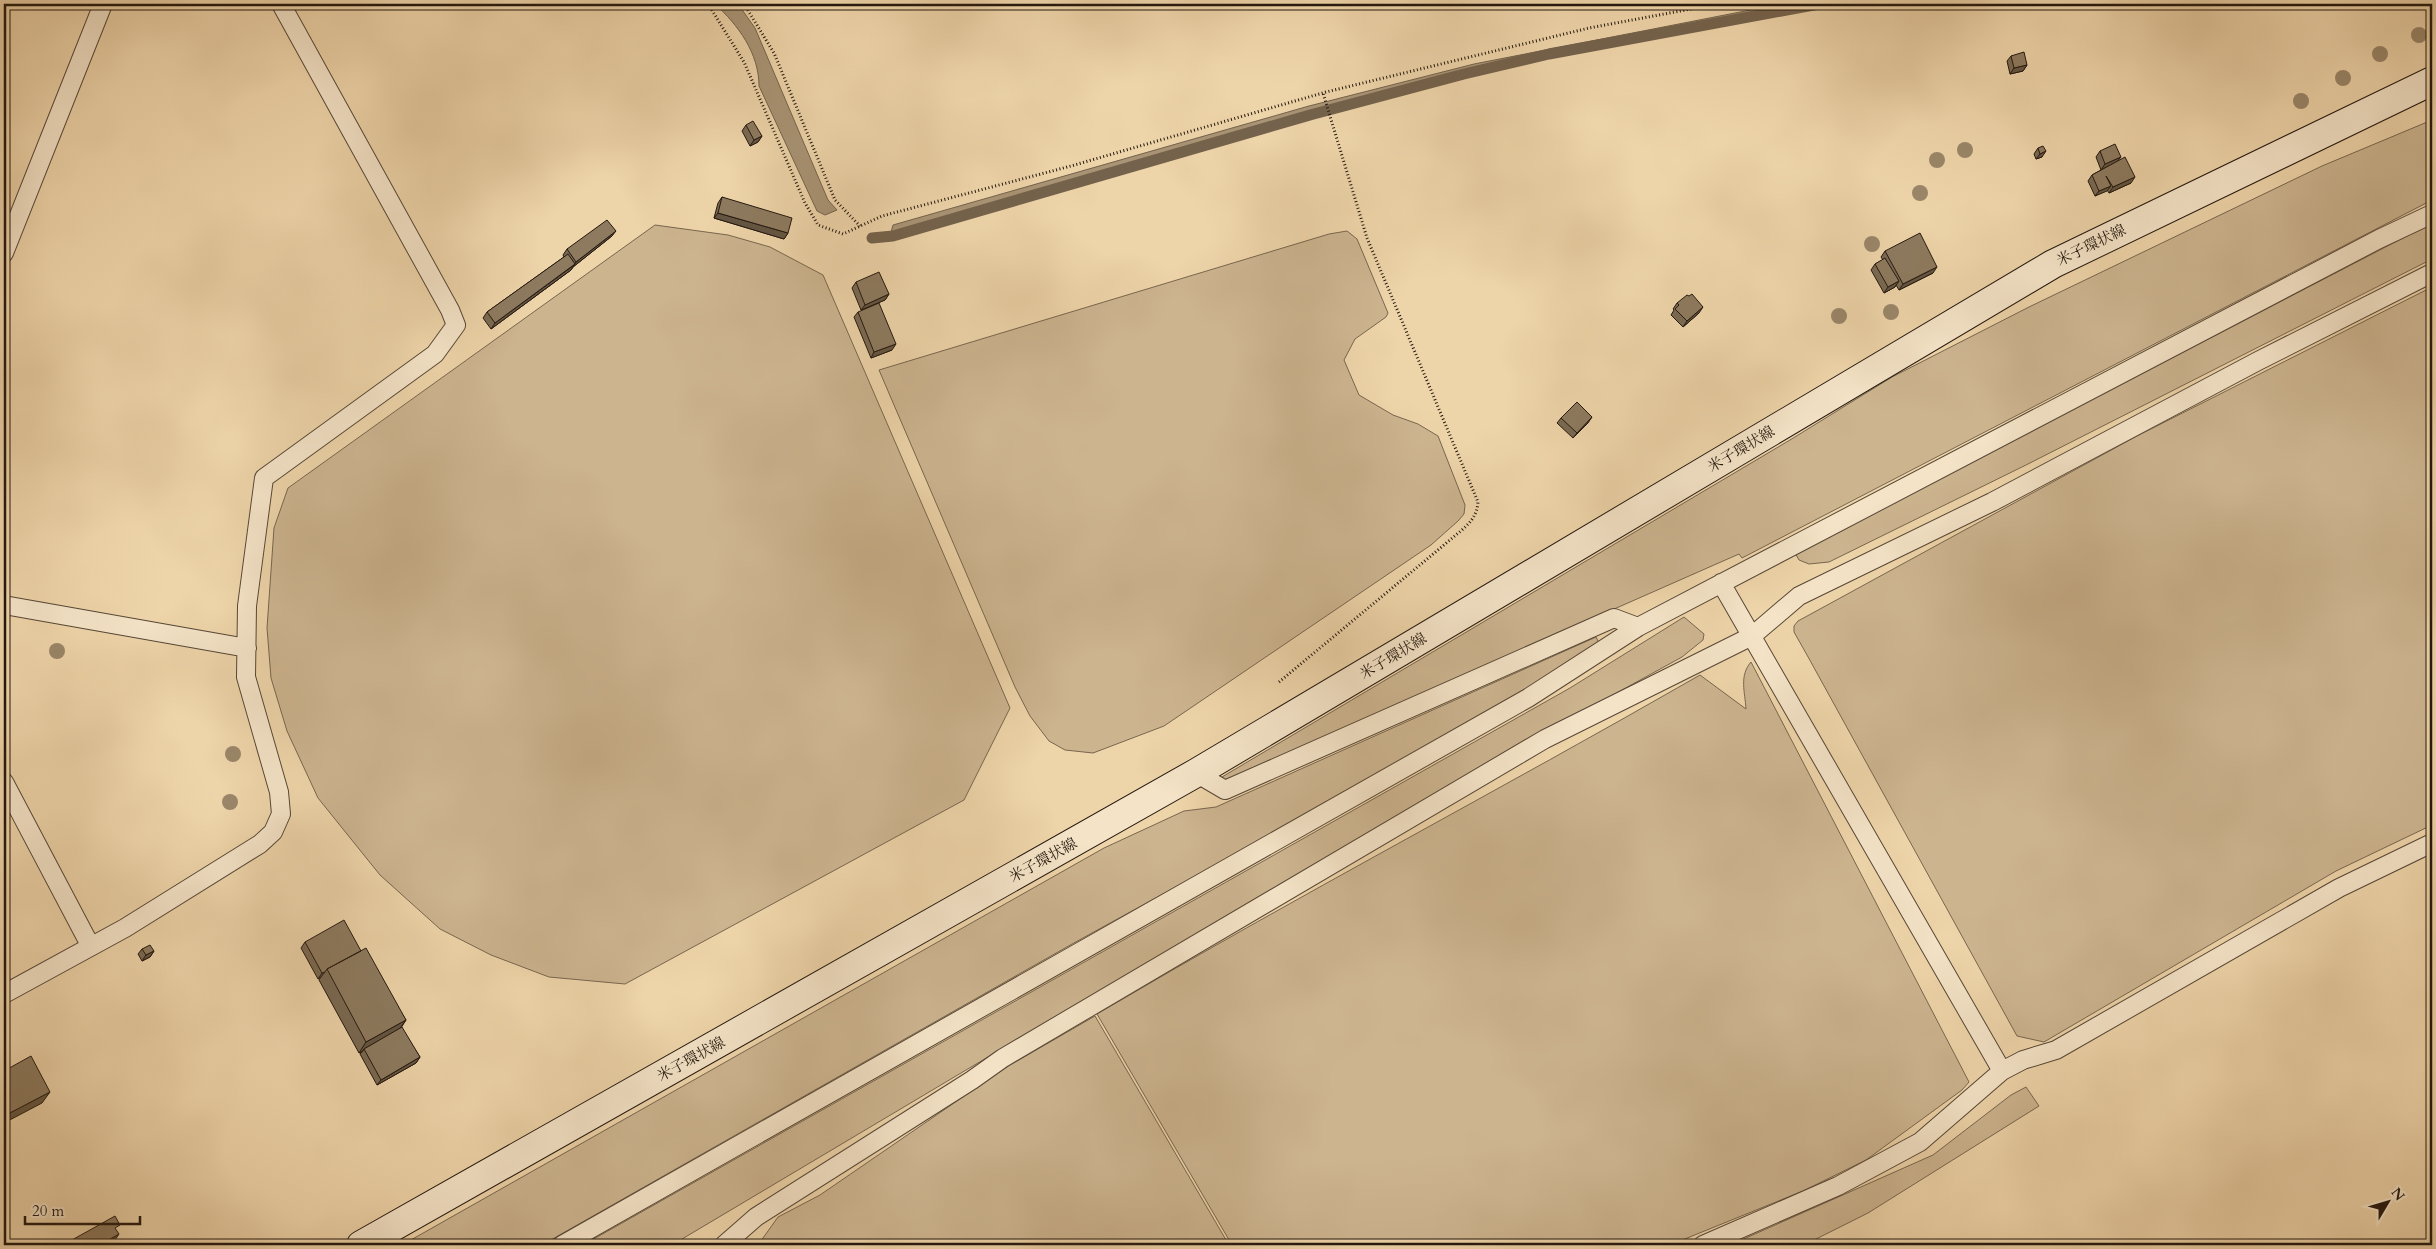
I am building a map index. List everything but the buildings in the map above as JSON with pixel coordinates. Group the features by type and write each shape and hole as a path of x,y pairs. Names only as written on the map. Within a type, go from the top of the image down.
{"main road":[{"name":"米子環状線","path":"361,1245 1196,773 2053,264 2432,81"}],"lane":[{"path":"4,253 103,4"},
{"path":"4,994 90,945 125,928 260,844 273,832 281,814 279,792 246,677 247,606 264,478 435,354 456,325 445,301 281,4"},
{"path":"562,1245 1528,698 1638,627 2362,248 2432,214"},
{"path":"724,1245 756,1217 972,1080 1003,1058 1545,739 1752,636 1800,596 1992,502 2258,361 2432,273"},
{"path":"1721,583 2002,1071"},
{"path":"4,605 247,648"},
{"path":"1196,773 1225,790 1614,618 1638,627"},
{"path":"4,782 90,945"},
{"path":"1704,1245 1838,1186 1920,1142 2002,1071 2023,1060 2056,1050 2339,888 2432,843"}],"path":[{"path":"708,4 744,62 805,202 818,225 843,234 882,216 1080,163 1323,93 1589,28 1718,4"},
{"path":"744,4 774,53 835,200 860,226"},
{"path":"1275,685 1462,530 1472,520 1478,509 1478,502 1367,238 1323,93"}],"shaded area":[{"path":"715,4 738,4 755,28 828,200 837,210 825,215 817,211 759,86 755,62 746,40 732,21"},
{"path":"1781,4 1800,4 1536,54 1395,88 891,232 893,225 1309,106 1474,64"},
{"path":"2432,120 2432,200 1742,558 1739,554 1235,776 1224,780 1222,777 1790,440 1892,377 2029,307 2322,166"},
{"path":"2432,223 2432,259 2026,465 1829,562 1809,564 1799,560 1795,553"},
{"path":"655,225 728,235 770,247 823,275 1010,708 964,800 625,984 549,977 491,955 440,929 380,875 318,798 287,731 271,678 267,628 274,528 288,488"},
{"path":"1347,231 1357,239 1388,313 1386,317 1355,339 1344,360 1359,395 1393,415 1418,424 1438,436 1465,505 1464,514 1431,545 1164,726 1093,753 1065,750 1049,741 1030,716 1015,687 879,370 1329,234"},
{"path":"2432,287 2432,825 2336,871 2044,1042 2017,1036 1794,632 1794,626 1798,621 2137,436"},
{"path":"1684,617 1704,634 1703,640 1682,657 1531,740 998,1051 672,1245 583,1245 1570,688"},
{"path":"1596,637 1599,643 1526,689 1341,796 1072,944 542,1245 402,1245 1104,848 1184,811 1216,807"},
{"path":"1751,662 1969,1082 1962,1090 1866,1160 1803,1191 1670,1245 1232,1245 1097,1014 1700,675 1746,709 1744,679 1747,667"},
{"path":"1095,1016 1229,1245 758,1245 778,1217 820,1195 1005,1068"},
{"path":"2026,1087 2039,1106 1868,1213 1801,1245 1730,1245 1933,1155 2011,1095"}],"waterway":[{"path":"872,238 893,236 1310,115 1464,74 1549,54 1819,4"}]}
